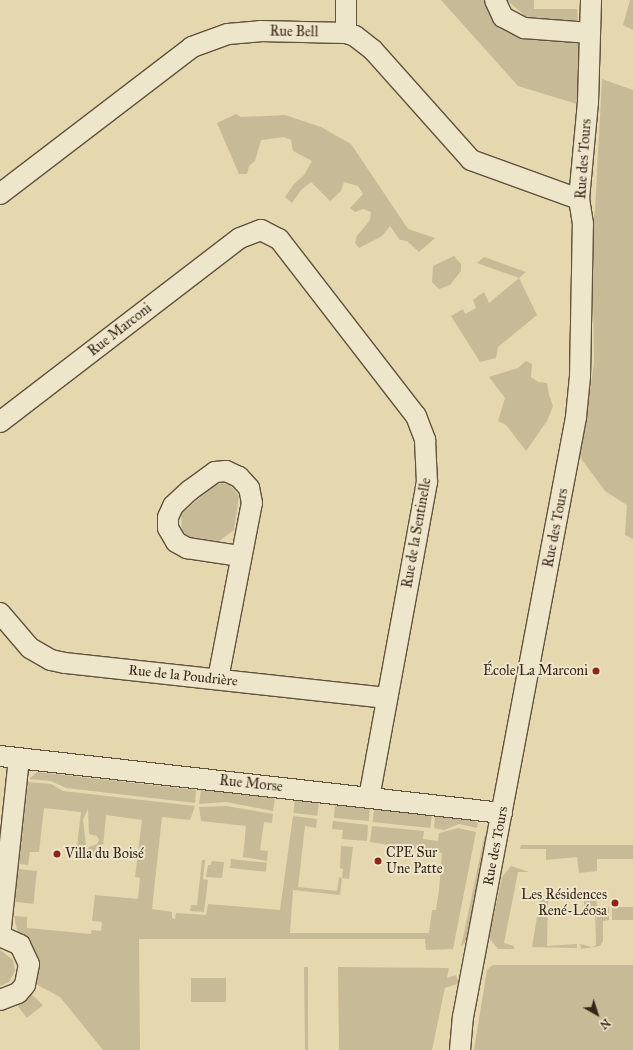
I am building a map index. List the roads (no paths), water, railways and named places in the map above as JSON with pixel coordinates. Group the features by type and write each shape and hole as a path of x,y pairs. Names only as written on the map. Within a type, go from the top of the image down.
{"street":[{"path":"346,0 346,33 373,50 471,160 579,198"},
{"path":"495,0 504,17 524,28 590,33"},
{"name":"Rue des Tours","path":"460,1050 463,1017 576,417 580,371 584,224 579,198 588,102 591,0"},
{"name":"Rue Bell","path":"0,194 171,61 196,45 222,36 247,32 346,33"},
{"name":"Rue de la Sentinelle","path":"240,238 261,230 279,239 413,412 422,428 428,464 427,482 386,698 369,797"},
{"name":"Rue Marconi","path":"0,422 240,238"},
{"path":"218,679 240,556 252,508 251,494 246,484 236,474 215,472 190,490 172,506 168,528 173,538 187,548 240,556"},
{"name":"Rue de la Poudrière","path":"0,613 22,641 51,660 386,698"},
{"path":"0,1000 18,993 25,985 29,964 20,945 0,936 10,757"},
{"name":"Rue Morse","path":"10,757 502,813"}],"place":[{"name":"École La Marconi","path":"596,671"},
{"name":"Villa du Boisé","path":"57,854"},
{"name":"CPE Sur Une Patte","path":"378,861"},
{"name":"Les Résidences René-Léosa","path":"615,903"}]}
